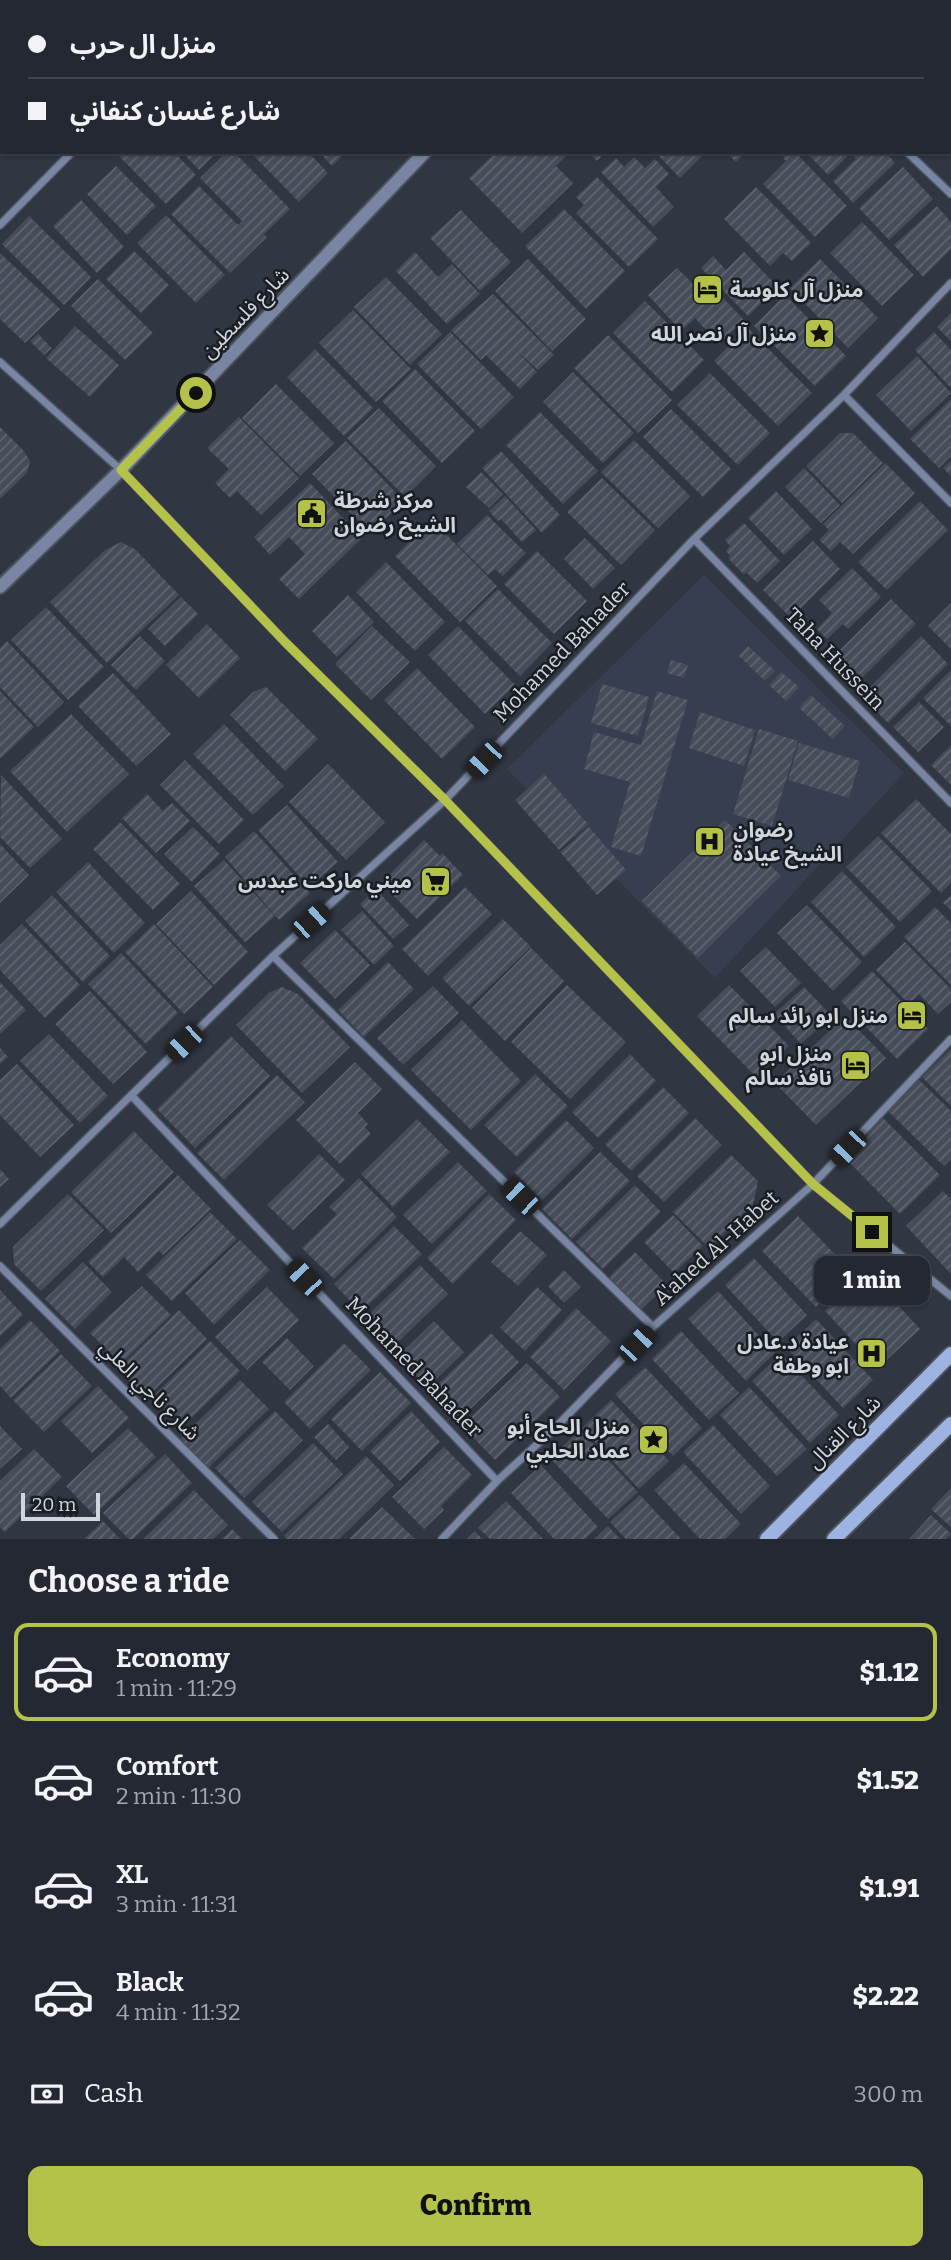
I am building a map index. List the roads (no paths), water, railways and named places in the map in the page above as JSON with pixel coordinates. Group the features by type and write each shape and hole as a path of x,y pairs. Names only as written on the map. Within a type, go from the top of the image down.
{"main road":[{"name":"شارع القنال","path":"768,1539 951,1354"},
{"path":"834,1539 951,1424"}],"street":[{"path":"0,225 70,154"},
{"name":"شارع فلسطين","path":"0,587 121,470 423,154"},
{"path":"909,154 951,194"},
{"name":"Mohamed Bahader","path":"0,1224 273,956 445,800 694,539 844,395 951,283"},
{"path":"0,362 121,470 285,642 445,800 813,1184 951,1296"},
{"path":"844,395 951,503"},
{"name":"Taha Hussein","path":"694,539 951,803"},
{"path":"273,956 653,1327"},
{"name":"A'ahed Al-Habet","path":"442,1539 653,1327 813,1184 951,1039"},
{"name":"Mohamed Bahader","path":"131,1096 497,1481"},
{"name":"شارع ناجي العلي","path":"0,1266 274,1539"}],"place":[{"name":"منزل آل كلوسة","path":"707,290"},
{"name":"منزل آل نصر الله","path":"820,334"},
{"name":"مركز شرطة الشيخ رضوان","path":"311,513"},
{"name":"رضوان الشيخ عيادة","path":"710,842"},
{"name":"ميني ماركت عبدس","path":"435,881"},
{"name":"منزل ابو رائد سالم","path":"911,1016"},
{"name":"منزل ابو نافذ سالم","path":"855,1066"},
{"name":"عيادة د.عادل ابو وطفة","path":"872,1354"},
{"name":"منزل الحاج أبو عماد الحلبي","path":"653,1439"}]}
